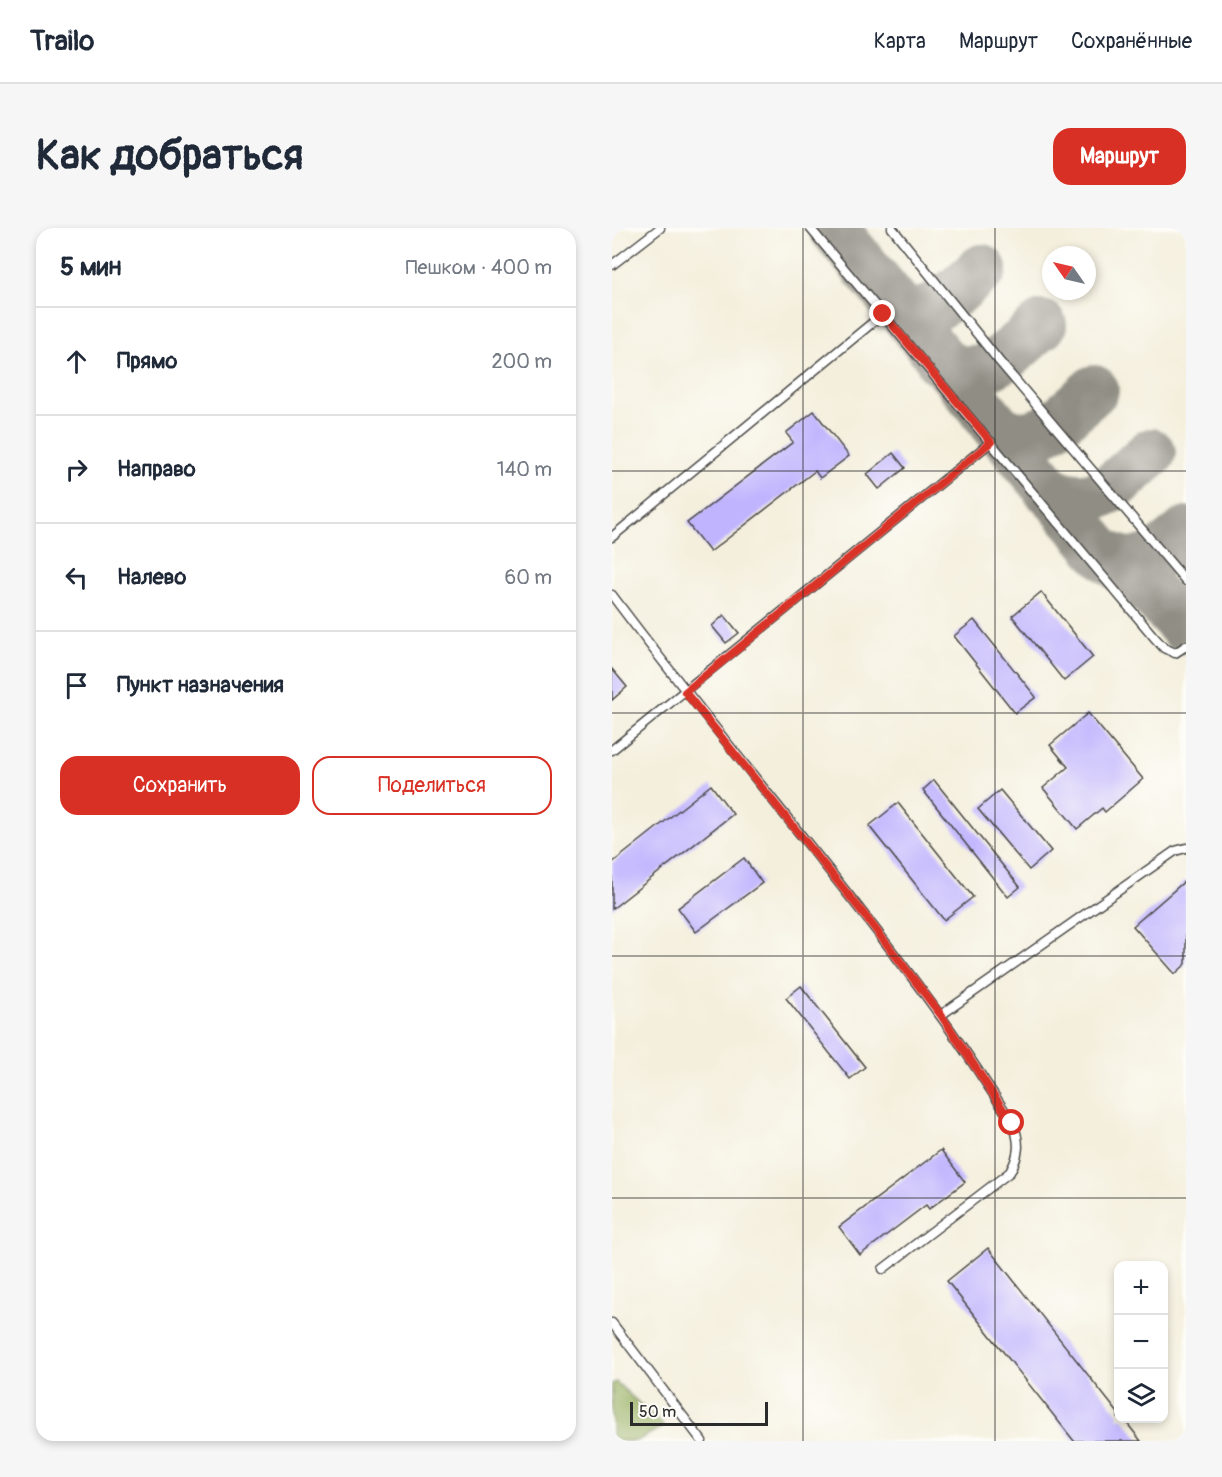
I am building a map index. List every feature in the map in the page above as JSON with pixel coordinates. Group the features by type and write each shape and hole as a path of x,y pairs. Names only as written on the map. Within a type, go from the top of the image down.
{"lane":[{"path":"612,264 660,228"},
{"path":"810,228 1164,648 1175,653 1186,646"},
{"path":"892,228 999,361 1186,581"},
{"path":"612,537 883,314"},
{"path":"612,750 991,442"},
{"path":"612,595 685,692 848,894 941,1015 1012,1123 1018,1138 1019,1156 1010,1172 883,1269"},
{"path":"941,1015 1174,851 1186,848"},
{"path":"612,1323 702,1441"}],"green space":[{"path":"616,1382 664,1426 637,1441 612,1441 612,1384"}],"building":[{"path":"814,411 849,456 820,478 815,471 710,552 687,523 793,442 786,433"},
{"path":"893,453 905,468 879,489 867,474"},
{"path":"1041,592 1093,657 1064,681 1012,616"},
{"path":"724,615 739,633 726,643 712,626"},
{"path":"974,620 1036,697 1015,713 954,636"},
{"path":"612,669 627,687 612,700"},
{"path":"1088,713 1143,779 1105,812 1102,808 1077,829 1043,788 1068,767 1050,745"},
{"path":"934,780 1020,887 1008,897 923,790"},
{"path":"711,785 733,814 612,909 612,863"},
{"path":"1000,790 1051,851 1029,870 978,809"},
{"path":"898,803 973,897 944,920 869,826"},
{"path":"744,858 762,883 696,932 678,908"},
{"path":"1186,880 1186,964 1175,974 1133,926"},
{"path":"801,986 865,1067 850,1079 786,998"},
{"path":"941,1150 965,1182 929,1209 926,1205 860,1255 839,1227"},
{"path":"988,1248 1114,1408 1114,1423 1127,1423 1141,1441 1074,1441 947,1281"}],"taxiway":[{"path":"833,228 1101,552 1148,589 1186,629"},
{"path":"892,301 907,312 926,311 947,299 982,269"},
{"path":"941,362 956,369 984,368 1008,355 1042,325"},
{"path":"996,427 1011,434 1024,436 1037,433 1061,420 1094,390"},
{"path":"1047,489 1064,496 1092,497 1115,485 1151,453"},
{"path":"1101,552 1126,562 1137,562 1157,555 1186,532"}],"route":[{"path":"883,314 991,442 685,692 863,913 941,1015 1012,1123"}]}
